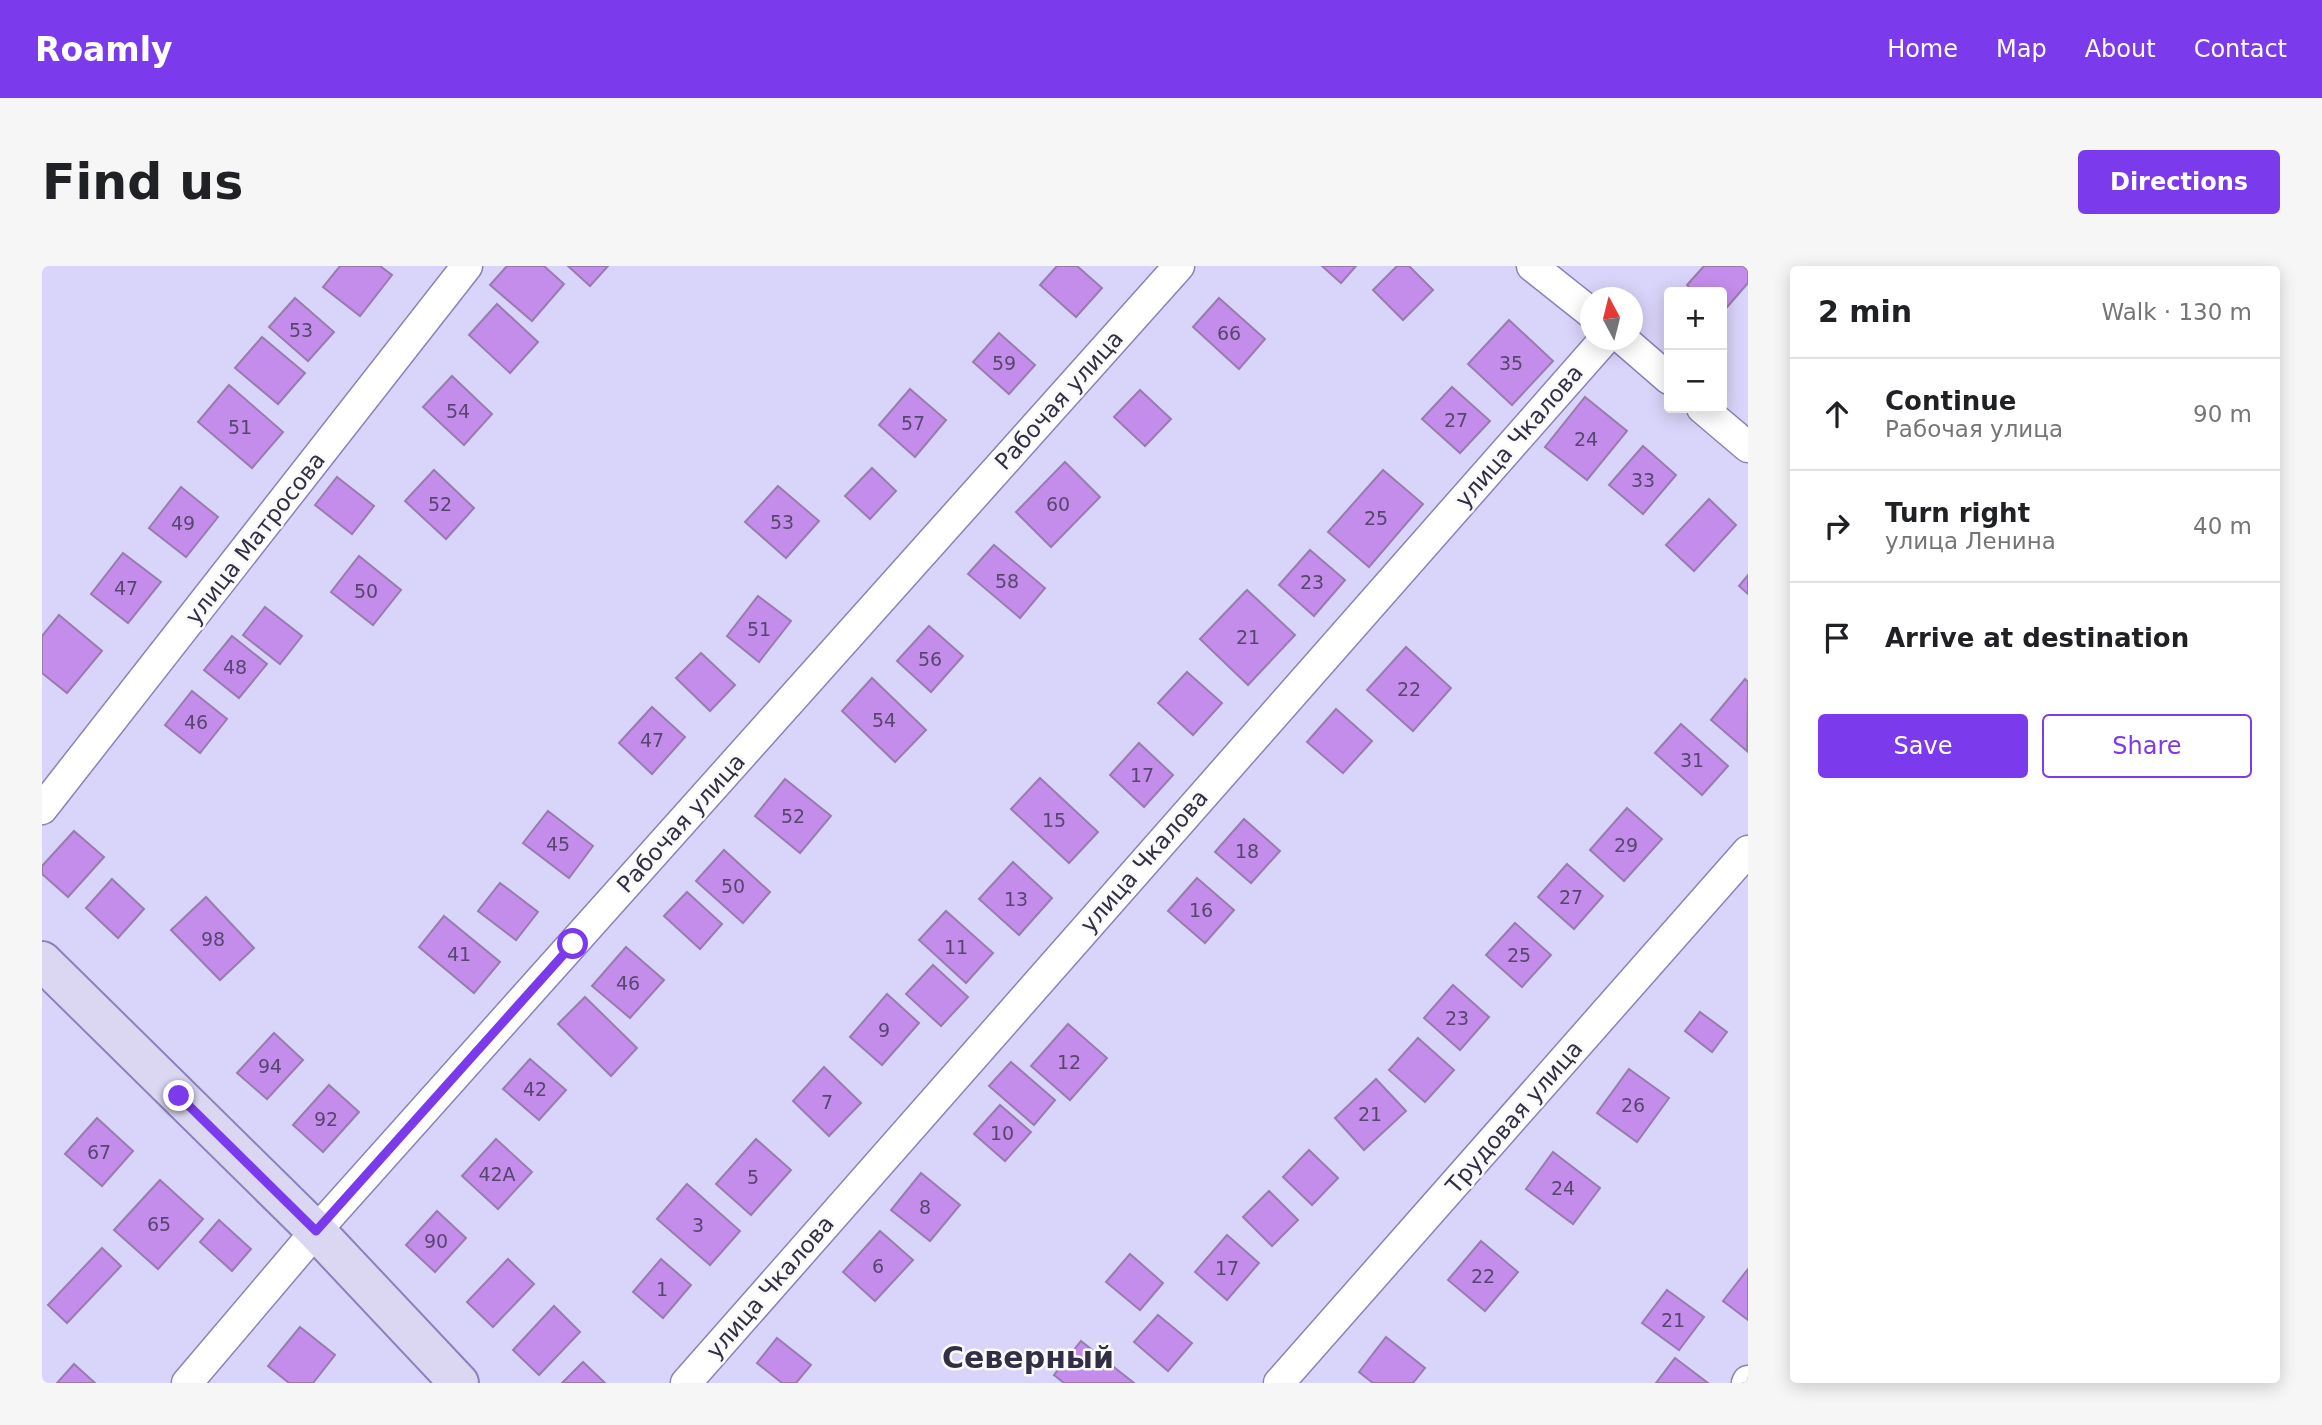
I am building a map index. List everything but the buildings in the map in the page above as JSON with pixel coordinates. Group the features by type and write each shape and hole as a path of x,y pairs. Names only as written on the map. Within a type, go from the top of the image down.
{"street":[{"name":"улица Матросова","path":"42,809 467,266"},
{"name":"Рабочая улица","path":"187,1383 316,1231 1179,266"},
{"path":"1532,266 1580,303"},
{"name":"улица Чкалова","path":"686,1383 1595,350"},
{"path":"1636,350 1664,375"},
{"path":"1708,413 1748,447"},
{"name":"Трудовая улица","path":"1279,1383 1748,851"},
{"path":"42,961 316,1231 459,1383"}],"district":[{"name":"Северный","path":"1028,1357"}],"route":[{"path":"179,1096 316,1231 573,944"}]}
